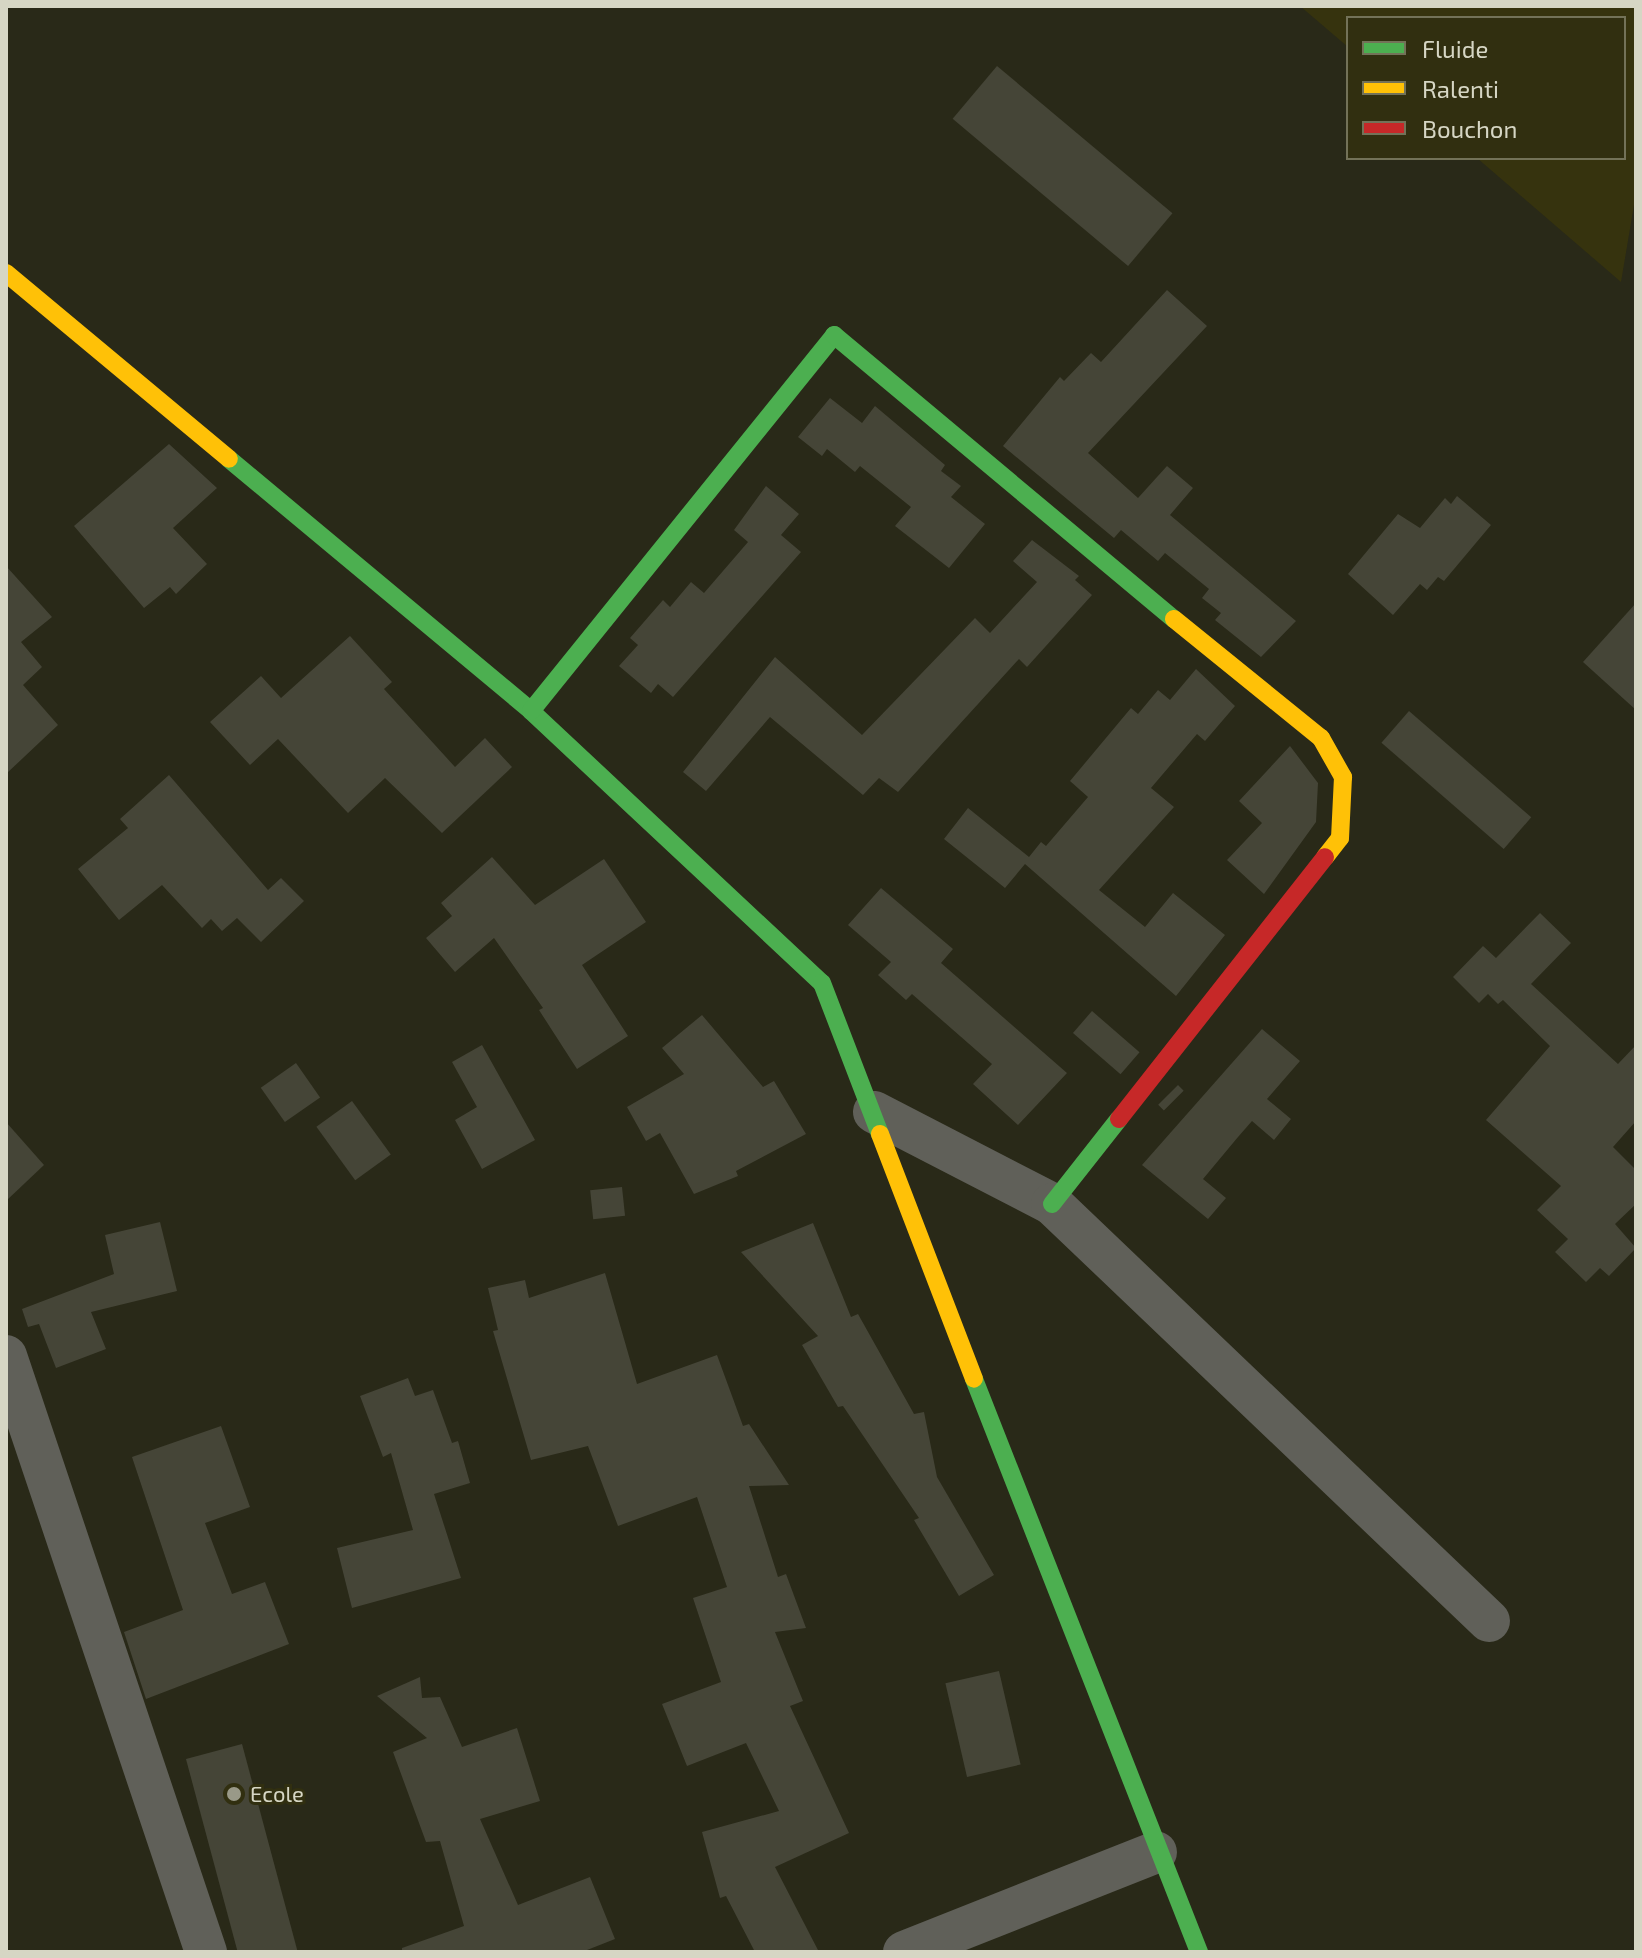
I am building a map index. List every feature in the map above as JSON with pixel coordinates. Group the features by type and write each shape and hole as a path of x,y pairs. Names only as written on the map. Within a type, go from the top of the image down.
{"main road":[{"path":"6,273 531,711 822,983 1156,1852 1199,1952"},
{"path":"531,711 834,335 956,442 1321,738 1343,777 1340,838 1052,1204"}],"street":[{"path":"874,1112 1052,1204 1489,1621"},
{"path":"6,1356 206,1952"},
{"path":"904,1952 972,1939 1156,1852"}],"shaded area":[{"path":"1300,6 1636,6 1636,193 1621,282 1479,160 1626,160 1626,16 1346,16 1346,45"}],"building":[{"path":"997,66 1172,213 1128,266 953,119"},
{"path":"1167,290 1207,326 1088,453 1138,498 1167,466 1193,488 1170,515 1296,621 1261,657 1215,620 1221,613 1202,598 1209,589 1165,553 1158,561 1121,530 1114,538 1003,446 1060,377 1064,381 1091,353 1101,362"},
{"path":"830,398 862,423 875,406 945,465 941,471 961,486 951,497 985,524 949,568 895,526 911,507 860,466 855,472 827,449 822,456 798,437"},
{"path":"169,444 217,488 173,528 207,564 176,594 170,587 144,608 74,526"},
{"path":"766,486 799,514 781,535 801,552 673,697 658,684 651,693 619,666 638,645 630,638 663,600 670,607 691,582 704,593 748,542 734,530"},
{"path":"1457,496 1491,525 1444,581 1438,577 1427,590 1420,584 1393,615 1348,574 1398,514 1420,528 1445,498 1451,504"},
{"path":"1032,540 1079,576 1075,580 1092,595 1027,667 1019,659 898,792 879,778 863,795 770,717 706,791 683,772 775,657 862,735 975,618 990,633 1037,582 1013,561"},
{"path":"6,566 52,617 21,642 42,667 23,685 58,725 6,774"},
{"path":"1636,603 1636,710 1583,662"},
{"path":"350,636 392,682 384,689 455,767 485,738 512,767 442,833 385,778 348,813 278,739 250,765 210,722 261,676 281,698"},
{"path":"1196,669 1235,706 1205,741 1197,734 1151,788 1174,807 1099,890 1145,927 1173,893 1225,935 1176,996 1025,864 1005,888 944,839 968,808 1029,857 1041,842 1046,846 1088,797 1070,781 1131,708 1138,714 1158,690 1170,700"},
{"path":"1409,711 1531,817 1504,849 1381,743"},
{"path":"1290,746 1318,783 1316,822 1264,894 1227,860 1262,823 1239,801"},
{"path":"169,775 268,890 281,878 304,901 261,942 237,918 222,931 211,919 202,928 162,885 119,920 78,869 128,828 120,819"},
{"path":"492,857 535,905 604,859 646,922 582,965 628,1036 577,1069 539,1010 543,1008 494,938 455,972 426,938 452,916 441,903"},
{"path":"881,888 953,949 941,963 1067,1073 1018,1125 973,1084 992,1064 912,994 906,1000 878,975 891,962 848,925"},
{"path":"1540,913 1571,943 1531,984 1618,1064 1636,1045 1636,1121 1613,1147 1636,1170 1636,1204 1615,1224 1636,1248 1609,1276 1600,1268 1586,1282 1555,1252 1568,1239 1537,1210 1561,1186 1486,1120 1550,1046 1503,1000 1498,1004 1488,994 1479,1003 1453,977 1483,946 1496,958"},
{"path":"1092,1011 1140,1052 1121,1074 1073,1033"},
{"path":"702,1015 763,1087 774,1081 806,1134 736,1171 738,1176 694,1194 660,1133 646,1141 627,1107 684,1074 662,1048"},
{"path":"1262,1029 1300,1061 1267,1099 1291,1119 1274,1140 1252,1121 1203,1179 1226,1198 1208,1219 1142,1165"},
{"path":"482,1045 535,1140 482,1169 455,1120 477,1107 452,1062"},
{"path":"296,1063 320,1097 285,1122 261,1088"},
{"path":"1178,1085 1184,1091 1164,1110 1158,1105"},
{"path":"352,1101 391,1154 355,1180 316,1127"},
{"path":"6,1122 44,1165 6,1201"},
{"path":"622,1187 625,1216 593,1219 590,1190"},
{"path":"160,1222 177,1291 91,1312 106,1349 56,1368 39,1324 28,1327 22,1309 114,1274 105,1235"},
{"path":"813,1223 851,1317 858,1314 914,1414 924,1412 937,1477 994,1575 959,1596 914,1520 919,1518 843,1406 838,1407 802,1345 818,1336 741,1252"},
{"path":"605,1273 637,1384 717,1355 743,1426 749,1424 789,1485 749,1486 778,1577 786,1574 806,1628 775,1632 803,1701 790,1706 849,1833 775,1867 819,1952 755,1952 726,1896 720,1898 702,1832 779,1811 746,1743 687,1766 662,1704 721,1682 693,1598 727,1587 697,1497 618,1526 588,1446 531,1460 493,1331 498,1330 488,1288 525,1280 529,1298"},
{"path":"408,1378 415,1396 433,1390 452,1443 458,1441 470,1483 434,1494 461,1578 352,1608 337,1548 413,1530 391,1453 383,1457 360,1396"},
{"path":"221,1426 250,1507 205,1523 232,1594 265,1582 289,1644 146,1699 124,1632 183,1610 132,1457"},
{"path":"999,1671 1021,1765 967,1777 945,1683"},
{"path":"420,1677 422,1698 440,1697 462,1747 517,1728 540,1801 480,1819 518,1905 590,1877 615,1939 582,1952 402,1952 402,1948 464,1926 440,1841 426,1842 393,1752 427,1738 377,1696"},
{"path":"242,1744 298,1952 238,1952 186,1759"}],"traffic: fast":[{"path":"531,711 834,335 1174,619"},
{"path":"229,459 531,711 822,983 880,1134"},
{"path":"1052,1204 1119,1119"},
{"path":"974,1379 1199,1952"}],"traffic: slow":[{"path":"6,273 229,459"},
{"path":"1174,619 1321,738 1343,777 1340,838 1325,857"},
{"path":"880,1134 974,1379"}],"traffic: jam":[{"path":"1119,1119 1325,857"}],"place":[{"name":"Ecole","path":"234,1794"}]}
